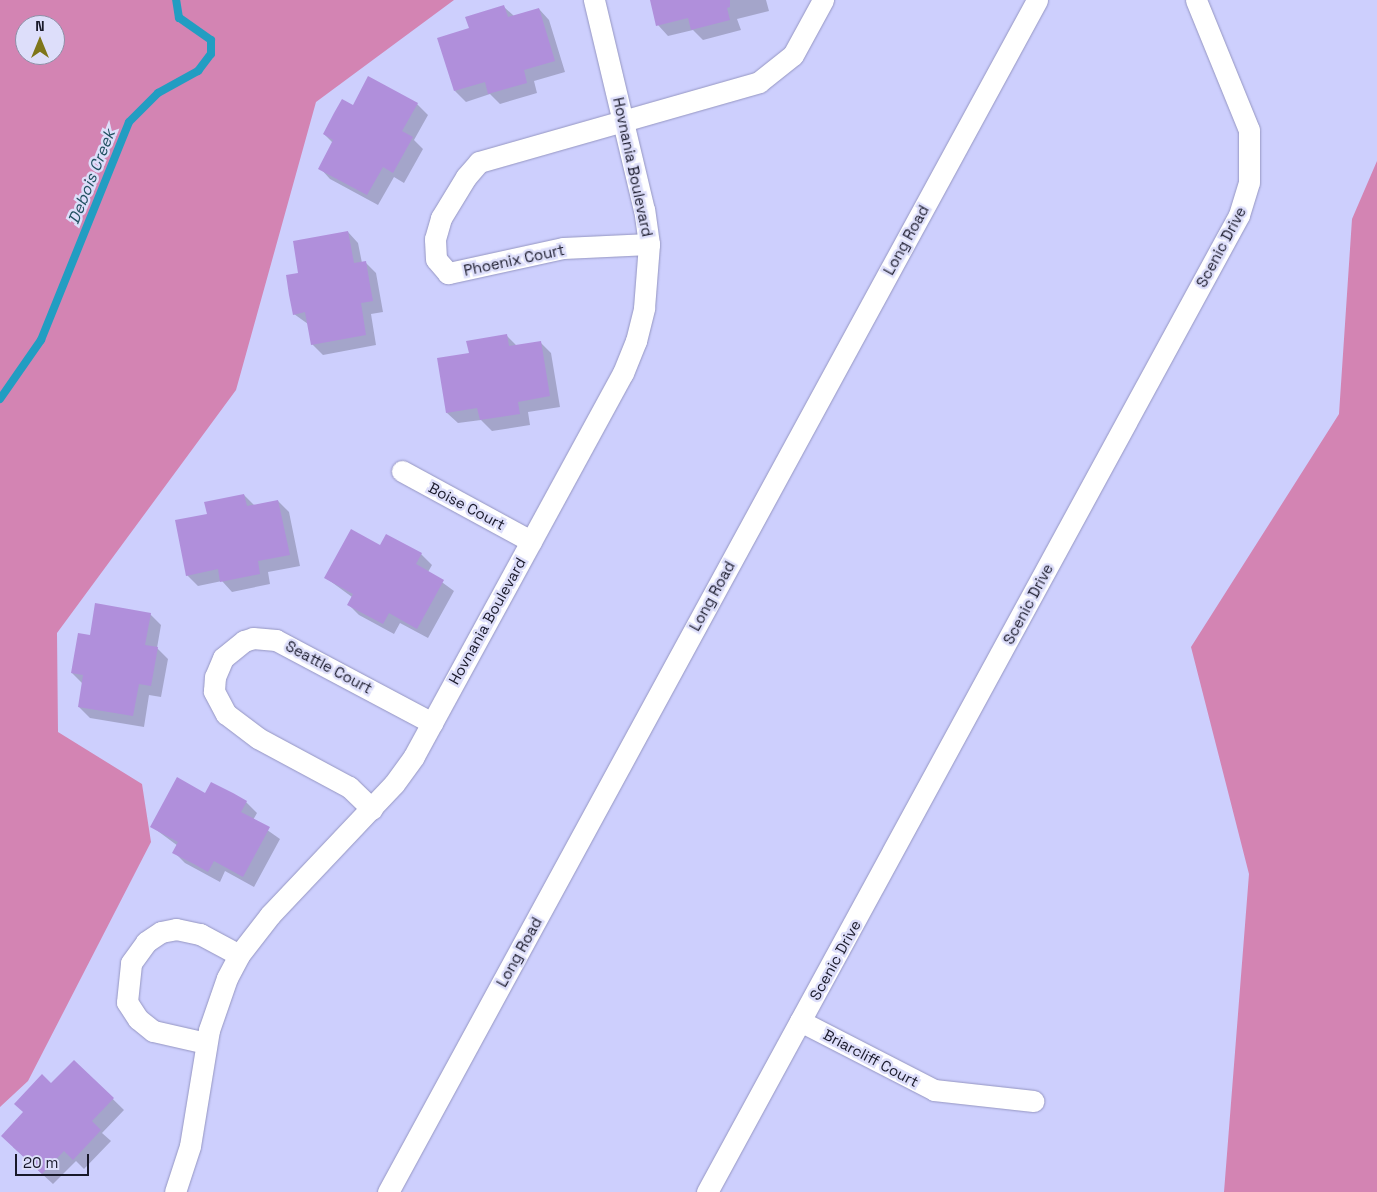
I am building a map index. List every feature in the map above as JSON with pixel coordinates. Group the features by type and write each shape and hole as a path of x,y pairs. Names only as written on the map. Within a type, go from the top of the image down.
{"street":[{"name":"Hovnania Boulevard","path":"175,1192 190,1146 206,1043 218,1001 239,955 270,915 372,809 414,756 623,373 636,341 644,308 649,244 644,210 624,120 594,0"},
{"path":"624,120 760,82 793,55 823,0"},
{"name":"Long Road","path":"388,1192 1037,0"},
{"name":"Scenic Drive","path":"708,1192 1242,208 1250,182 1250,130 1196,0"},
{"name":"Phoenix Court","path":"624,120 479,162 466,177 441,218 435,238 436,259 448,273 562,248 649,244"},
{"name":"Boise Court","path":"402,471 531,541"},
{"name":"Seattle Court","path":"372,809 349,787 258,738 226,714 214,691 215,677 223,658 244,641 258,638 276,640 432,723"},
{"path":"206,1043 153,1031 138,1019 127,1002 131,963 146,942 162,932 176,929 200,934 239,955"},
{"name":"Briarcliff Court","path":"800,1021 934,1090 1033,1101"}],"shaded area":[{"path":"0,0 454,0 316,102 236,390 57,633 58,732 142,784 151,842 28,1081 0,1107"},
{"path":"1377,161 1377,1192 1224,1192 1249,874 1191,647 1339,414 1352,219"}],"building":[{"path":"650,0 730,0 730,7 727,8 730,20 691,30 688,18 656,26"},
{"path":"504,5 508,17 539,8 555,61 524,70 527,83 488,94 485,82 454,91 437,38 469,28 465,17"},
{"path":"368,76 418,103 402,131 413,137 393,173 383,167 367,195 318,169 333,140 323,134 334,113 342,99 353,105"},
{"path":"348,231 354,263 366,261 373,301 361,303 366,335 311,345 305,312 293,315 289,295 286,275 298,273 293,241"},
{"path":"507,334 509,346 541,341 550,396 518,402 520,414 480,420 477,408 446,413 437,358 469,353 466,341"},
{"path":"244,494 247,506 278,500 290,555 258,561 260,574 220,582 218,569 186,576 175,520 207,514 204,502"},
{"path":"351,529 380,545 386,534 422,553 416,564 444,580 417,629 389,613 383,624 347,605 353,594 324,578"},
{"path":"95,603 151,613 145,645 158,647 151,686 139,684 133,716 78,707 83,675 71,673 78,633 90,635"},
{"path":"177,777 205,793 211,782 233,793 247,801 241,812 270,827 243,877 214,861 208,872 172,853 178,842 150,827"},
{"path":"74,1060 114,1098 92,1121 101,1130 73,1160 64,1151 42,1174 1,1136 23,1112 14,1104 42,1074 51,1083"}],"waterway":[{"name":"Debois Creek","path":"0,399 41,340 129,122 158,93 198,71 211,54 211,40 179,18 176,0"}]}
